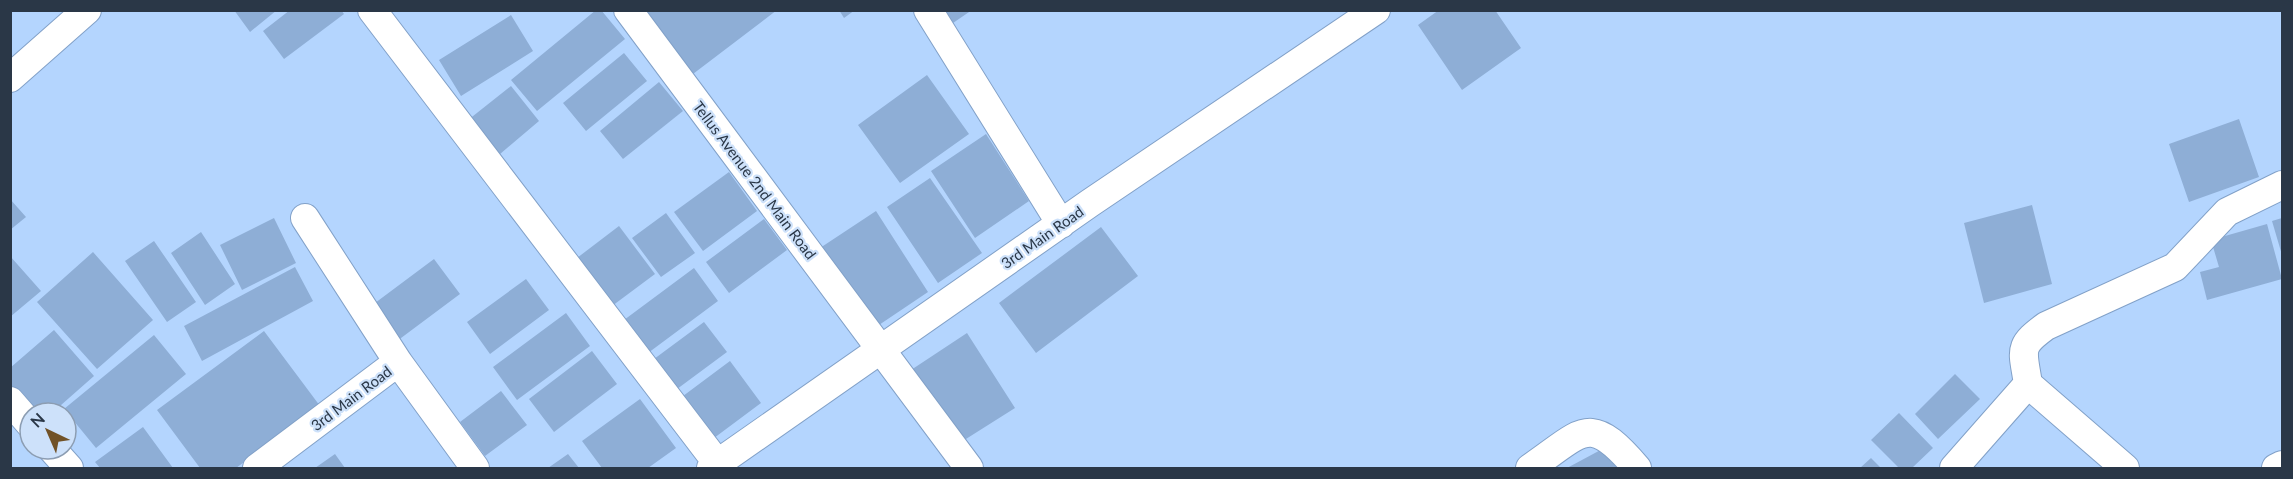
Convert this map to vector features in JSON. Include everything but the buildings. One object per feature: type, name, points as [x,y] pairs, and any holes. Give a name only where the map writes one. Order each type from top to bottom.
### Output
[{"type":"street","points":[[10,78],[87,10]]},
{"type":"street","points":[[372,10],[717,467]]},
{"type":"street","name":"Tellus Avenue 2nd Main Road","points":[[628,10],[969,468]]},
{"type":"street","points":[[928,10],[1061,224]]},
{"type":"street","name":"3rd Main Road","points":[[717,467],[1061,224],[1341,20],[1376,10]]},
{"type":"street","points":[[2125,468],[2028,384],[2023,351],[2027,340],[2046,326],[2175,267],[2227,212],[2283,185]]},
{"type":"street","points":[[305,218],[398,362]]},
{"type":"street","name":"3rd Main Road","points":[[257,468],[398,362],[475,468]]},
{"type":"street","points":[[1954,468],[2028,384]]},
{"type":"street","points":[[1530,468],[1578,435],[1595,431],[1609,438],[1637,468]]},
{"type":"street","points":[[2276,468],[2283,465]]}]
